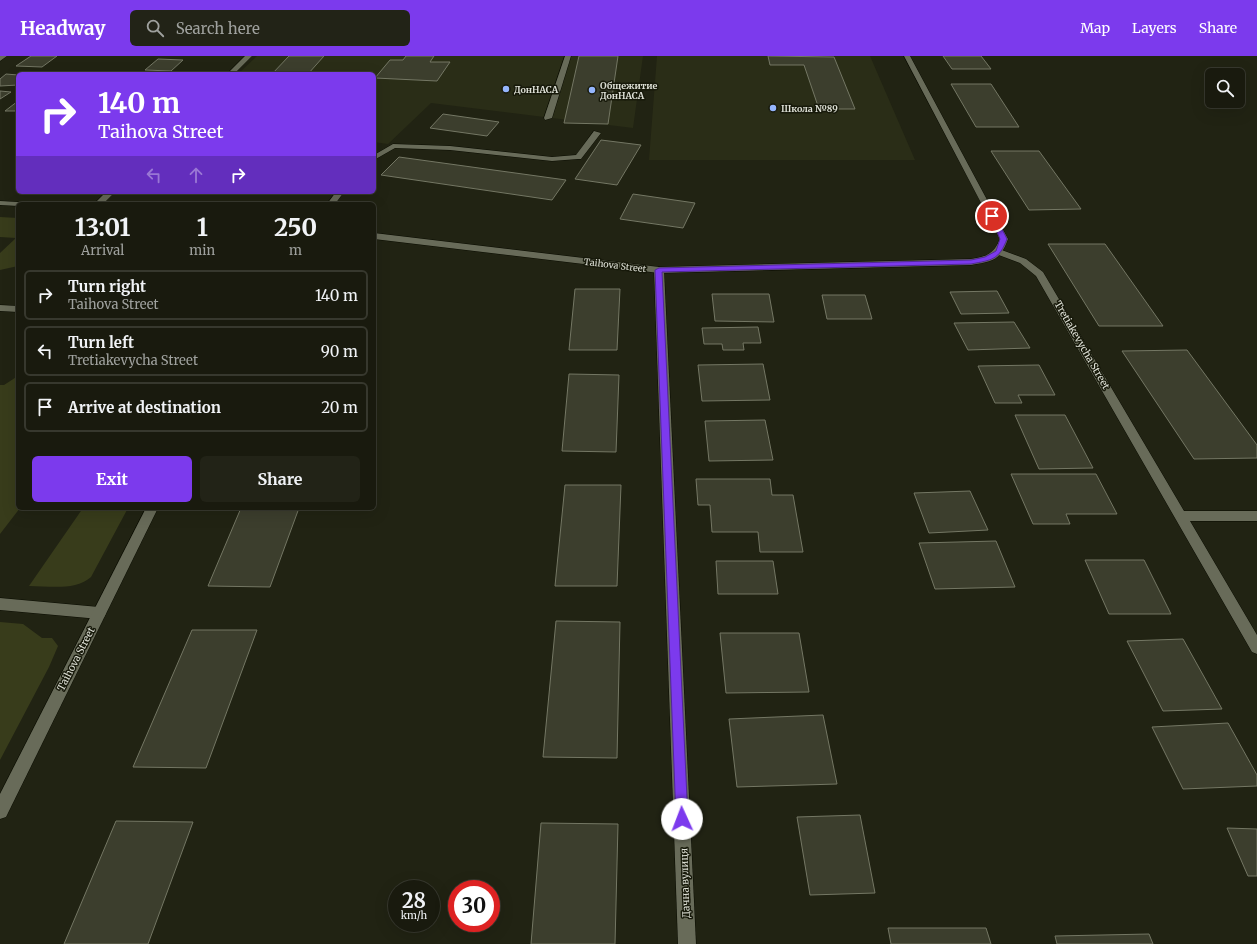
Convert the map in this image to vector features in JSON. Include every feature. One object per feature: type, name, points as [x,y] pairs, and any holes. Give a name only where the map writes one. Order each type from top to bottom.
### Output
[{"type":"street","points":[[0,59],[4,56]]},
{"type":"street","points":[[232,72],[249,56]]},
{"type":"street","points":[[548,118],[568,56]]},
{"type":"street","points":[[906,56],[1000,230],[1004,239],[999,252]]},
{"type":"street","points":[[376,157],[394,146],[450,148],[552,160],[578,157],[597,132]]},
{"type":"street","points":[[100,202],[109,194]]},
{"type":"street","points":[[0,203],[16,204]]},
{"type":"street","name":"Taihova Street","points":[[376,236],[659,270],[971,262],[987,259],[999,252]]},
{"type":"street","name":"Tretiakevycha Street","points":[[999,252],[1023,261],[1040,274],[1182,516],[1257,648]]},
{"type":"street","name":"Дачна вулиця","points":[[659,270],[687,944]]},
{"type":"street","points":[[0,308],[16,309]]},
{"type":"street","name":"Taihova Street","points":[[0,811],[151,510]]},
{"type":"street","points":[[1182,516],[1257,516]]},
{"type":"street","points":[[0,604],[99,614]]},
{"type":"shaded area","name":"ДонНАСА","points":[[257,56],[643,56],[633,128],[431,103],[388,144],[376,142],[376,72],[240,72]]},
{"type":"shaded area","name":"Школа №89","points":[[657,56],[870,56],[915,160],[649,160]]},
{"type":"shaded area","points":[[0,217],[16,218],[16,238],[0,237]]},
{"type":"shaded area","points":[[16,238],[16,266],[0,270],[0,253]]},
{"type":"shaded area","points":[[16,377],[16,510],[18,510],[0,534],[0,385],[4,385]]},
{"type":"shaded area","points":[[82,510],[127,510],[91,577],[78,584],[70,586],[29,586]]},
{"type":"shaded area","points":[[0,622],[23,624],[42,638],[52,638],[58,646],[49,667],[0,760]]},
{"type":"building","points":[[31,56],[57,56],[42,67],[16,66]]},
{"type":"building","points":[[289,56],[324,56],[310,72],[274,72]]},
{"type":"building","points":[[406,56],[434,56],[430,62],[450,62],[437,81],[376,78],[390,60],[403,60]]},
{"type":"building","name":"Общежитие ДонНАСА","points":[[579,56],[618,56],[608,124],[564,123]]},
{"type":"building","points":[[768,56],[834,57],[855,109],[819,109],[804,65],[770,65]]},
{"type":"building","points":[[943,56],[981,56],[991,69],[952,69]]},
{"type":"building","points":[[158,59],[183,60],[171,71],[145,70]]},
{"type":"building","points":[[6,74],[16,75],[16,85],[0,86],[0,79]]},
{"type":"building","points":[[951,84],[991,84],[1019,127],[976,127]]},
{"type":"building","points":[[0,91],[11,92],[0,99]]},
{"type":"building","points":[[16,103],[16,111],[5,111]]},
{"type":"building","points":[[443,114],[499,122],[487,136],[430,128]]},
{"type":"building","points":[[601,140],[641,145],[617,185],[575,179]]},
{"type":"building","points":[[991,151],[1039,151],[1081,209],[1029,210]]},
{"type":"building","points":[[399,157],[566,180],[552,200],[381,175]]},
{"type":"building","points":[[633,194],[695,203],[683,228],[620,219]]},
{"type":"building","points":[[1048,244],[1105,244],[1163,326],[1099,326]]},
{"type":"building","points":[[575,289],[620,289],[617,350],[569,350]]},
{"type":"building","points":[[997,291],[1009,313],[961,314],[950,292]]},
{"type":"building","points":[[712,294],[769,294],[774,322],[715,321]]},
{"type":"building","points":[[822,295],[865,295],[872,319],[827,319]]},
{"type":"building","points":[[1014,322],[1030,348],[968,350],[954,323]]},
{"type":"building","points":[[758,327],[761,343],[743,343],[744,350],[723,350],[722,344],[704,344],[702,328]]},
{"type":"building","points":[[1187,350],[1257,445],[1257,458],[1194,459],[1122,351]]},
{"type":"building","points":[[763,364],[770,400],[702,401],[698,365]]},
{"type":"building","points":[[1039,365],[1055,395],[1018,395],[1022,403],[995,403],[978,366]]},
{"type":"building","points":[[569,374],[619,375],[616,452],[562,451]]},
{"type":"building","points":[[1015,415],[1065,415],[1093,468],[1039,469]]},
{"type":"building","points":[[765,420],[773,460],[709,461],[705,421]]},
{"type":"building","points":[[1011,474],[1096,474],[1117,514],[1066,514],[1070,524],[1033,524]]},
{"type":"building","points":[[696,479],[770,479],[772,495],[793,495],[803,552],[760,552],[758,532],[712,532],[710,505],[698,505]]},
{"type":"building","points":[[565,485],[621,485],[617,586],[555,586]]},
{"type":"building","points":[[970,491],[988,530],[929,533],[914,493]]},
{"type":"building","points":[[240,510],[298,510],[270,587],[208,586]]},
{"type":"building","points":[[996,541],[1015,587],[935,589],[919,543]]},
{"type":"building","points":[[1085,560],[1144,560],[1171,614],[1109,614]]},
{"type":"building","points":[[716,561],[773,561],[778,594],[718,594]]},
{"type":"building","points":[[556,621],[620,622],[617,758],[543,757]]},
{"type":"building","points":[[192,630],[257,630],[206,768],[133,767]]},
{"type":"building","points":[[720,633],[799,633],[809,692],[726,693]]},
{"type":"building","points":[[1183,639],[1222,709],[1163,711],[1127,641]]},
{"type":"building","points":[[823,715],[837,784],[737,787],[729,719]]},
{"type":"building","points":[[1228,723],[1257,775],[1257,786],[1183,789],[1152,727]]},
{"type":"building","points":[[860,815],[875,893],[810,895],[797,817]]},
{"type":"building","points":[[116,821],[193,822],[148,944],[64,944]]},
{"type":"building","points":[[541,823],[618,824],[615,944],[531,944]]},
{"type":"building","points":[[1227,828],[1257,829],[1257,876],[1248,876]]},
{"type":"building","points":[[888,928],[986,928],[991,944],[891,944]]},
{"type":"building","points":[[1149,934],[1153,944],[1057,944],[1055,936]]},
{"type":"place","name":"ДонНАСА","points":[[506,89]]},
{"type":"place","name":"Общежитие ДонНАСА","points":[[592,90]]},
{"type":"place","name":"Школа №89","points":[[773,108]]},
{"type":"route","points":[[682,819],[659,270],[971,262],[987,259],[999,252],[1004,239],[992,216]]}]
